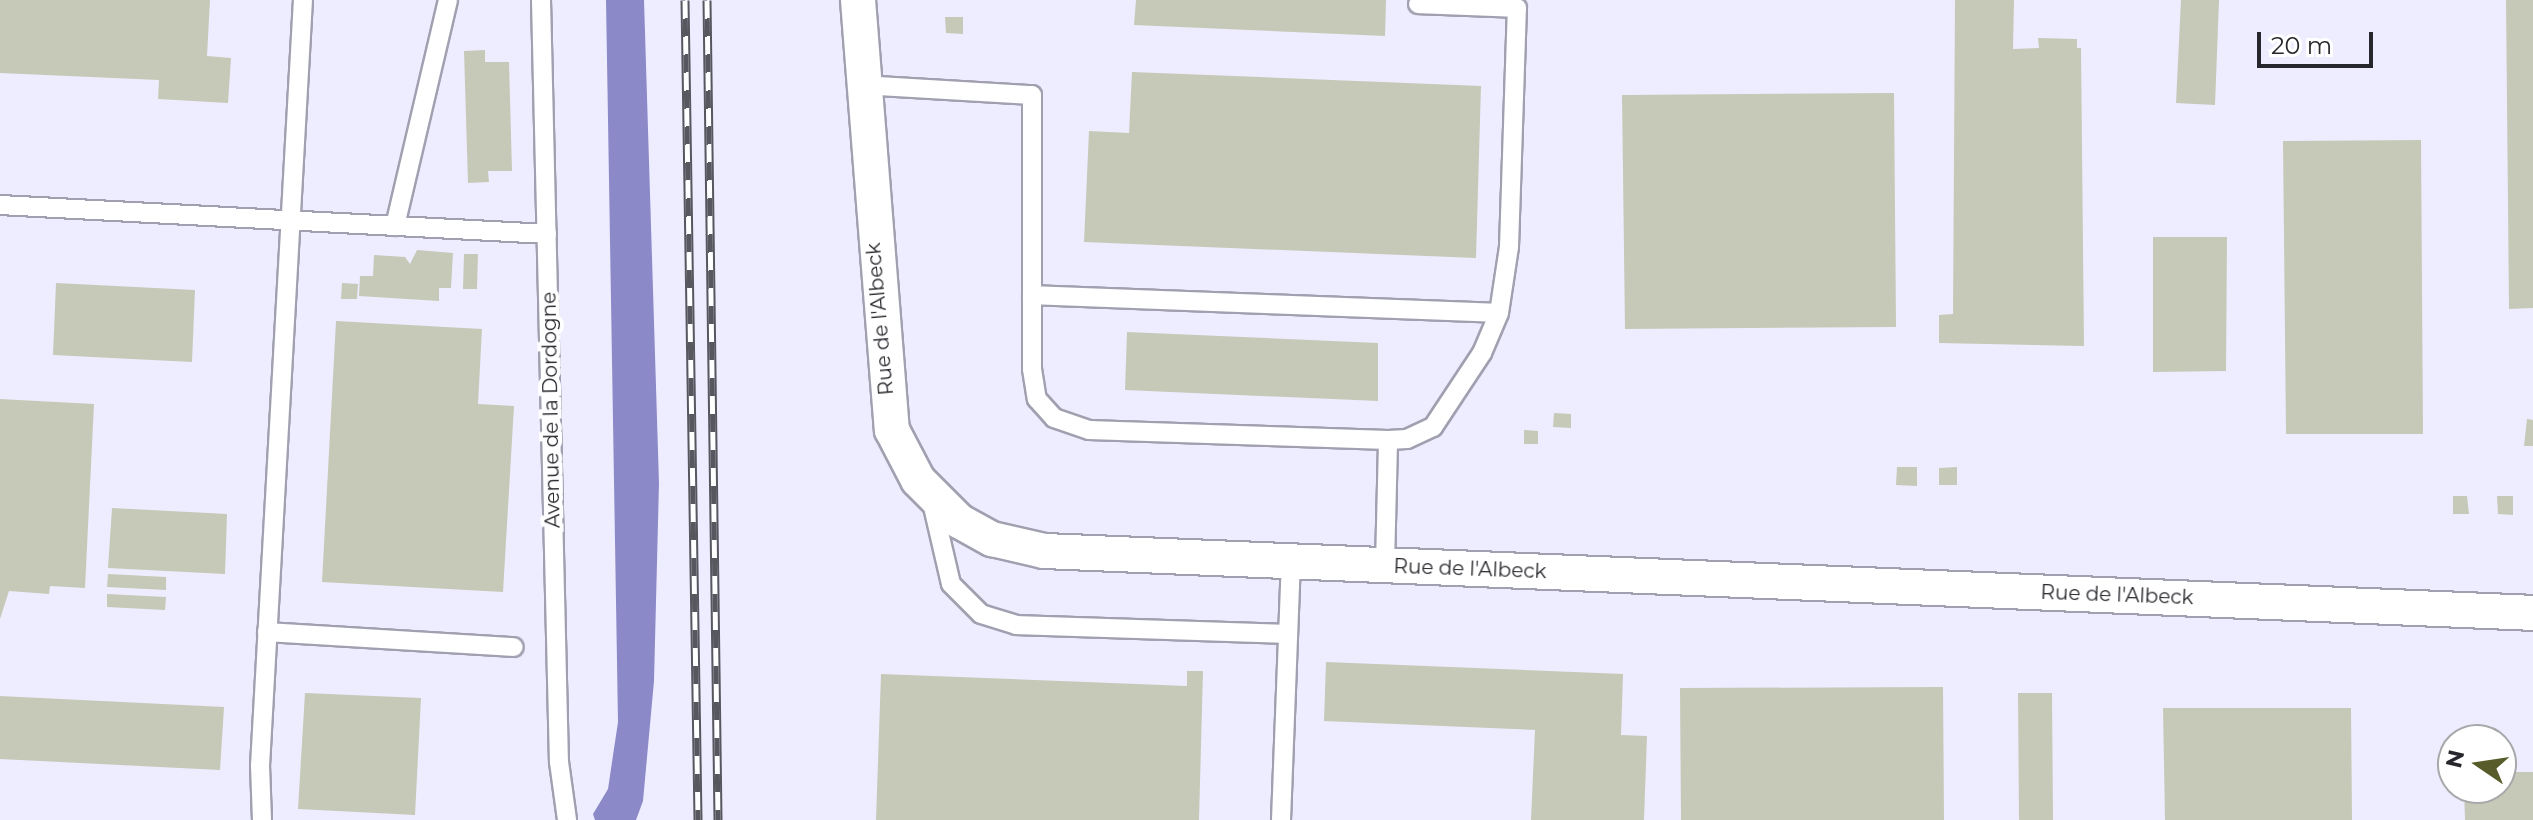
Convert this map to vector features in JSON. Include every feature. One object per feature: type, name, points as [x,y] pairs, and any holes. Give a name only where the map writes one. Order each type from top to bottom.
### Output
[{"type":"street","name":"Rue de l'Albeck","points":[[858,0],[888,411],[904,458],[930,494],[974,531],[1027,550],[2533,613]]},
{"type":"lane","points":[[262,820],[267,632],[303,0]]},
{"type":"lane","points":[[395,226],[448,0]]},
{"type":"lane","name":"Avenue de la Dordogne","points":[[541,0],[559,762],[567,820]]},
{"type":"lane","points":[[862,85],[1032,95],[1033,386],[1045,410],[1064,424],[1089,430],[1407,439],[1433,427],[1482,353],[1499,313],[1509,247],[1517,8],[1418,4]]},
{"type":"lane","points":[[0,205],[547,234]]},
{"type":"lane","points":[[1032,295],[1499,313]]},
{"type":"lane","points":[[1385,565],[1388,440]]},
{"type":"lane","points":[[930,494],[951,584],[981,614],[1016,625],[1288,634]]},
{"type":"lane","points":[[1281,820],[1291,561]]},
{"type":"lane","points":[[267,632],[514,647]]},
{"type":"shaded area","points":[[606,0],[644,0],[659,483],[654,681],[643,801],[636,820],[595,820],[593,814],[608,789],[618,722]]},
{"type":"building","points":[[0,0],[210,0],[207,56],[231,58],[228,103],[158,99],[159,80],[0,73]]},
{"type":"building","points":[[1136,0],[1386,0],[1385,36],[1134,25]]},
{"type":"building","points":[[1955,0],[2014,0],[2013,49],[2039,48],[2038,38],[2077,39],[2077,48],[2081,48],[2084,346],[1939,343],[1939,315],[1953,314]]},
{"type":"building","points":[[2181,0],[2219,0],[2215,105],[2176,103]]},
{"type":"building","points":[[2506,0],[2533,0],[2533,308],[2509,309]]},
{"type":"building","points":[[945,17],[963,17],[963,34],[946,33]]},
{"type":"building","points":[[485,50],[485,62],[509,62],[512,171],[488,171],[489,182],[468,183],[464,51]]},
{"type":"building","points":[[1132,72],[1481,86],[1476,258],[1084,242],[1089,131],[1129,133]]},
{"type":"building","points":[[1894,93],[1896,327],[1625,329],[1622,95]]},
{"type":"building","points":[[2421,140],[2423,434],[2286,434],[2283,141]]},
{"type":"building","points":[[2153,237],[2227,237],[2226,371],[2153,372]]},
{"type":"building","points":[[417,250],[453,253],[451,288],[439,288],[439,301],[359,296],[360,276],[373,276],[374,255],[405,257],[410,264]]},
{"type":"building","points":[[464,254],[478,254],[477,289],[463,289]]},
{"type":"building","points":[[56,283],[195,290],[192,362],[53,355]]},
{"type":"building","points":[[342,283],[358,284],[357,299],[341,299]]},
{"type":"building","points":[[336,321],[482,329],[478,404],[514,406],[503,592],[322,582]]},
{"type":"building","points":[[1127,332],[1378,343],[1378,401],[1125,390]]},
{"type":"building","points":[[0,399],[94,404],[85,588],[50,586],[49,594],[9,591],[0,619]]},
{"type":"building","points":[[1554,413],[1571,414],[1571,428],[1553,427]]},
{"type":"building","points":[[2527,419],[2533,420],[2533,446],[2524,446]]},
{"type":"building","points":[[1524,430],[1538,431],[1538,444],[1524,444]]},
{"type":"building","points":[[1897,467],[1917,467],[1917,486],[1896,485]]},
{"type":"building","points":[[1957,467],[1957,485],[1939,485],[1939,468]]},
{"type":"building","points":[[2453,496],[2467,496],[2469,514],[2453,514]]},
{"type":"building","points":[[2497,496],[2513,496],[2513,515],[2498,514]]},
{"type":"building","points":[[112,508],[227,514],[225,574],[108,568]]},
{"type":"building","points":[[108,574],[166,577],[166,590],[107,587]]},
{"type":"building","points":[[107,594],[166,597],[165,610],[107,607]]},
{"type":"building","points":[[1326,662],[1623,674],[1621,735],[1647,736],[1644,820],[1531,820],[1535,730],[1324,721]]},
{"type":"building","points":[[1187,671],[1203,671],[1199,820],[876,820],[881,674],[1187,686]]},
{"type":"building","points":[[1943,687],[1944,820],[1681,820],[1680,688]]},
{"type":"building","points":[[305,693],[421,698],[415,815],[298,809]]},
{"type":"building","points":[[2018,693],[2052,693],[2053,820],[2019,820]]},
{"type":"building","points":[[0,696],[224,707],[220,770],[0,759]]},
{"type":"building","points":[[2163,708],[2351,708],[2352,820],[2165,820]]},
{"type":"building","points":[[2517,772],[2533,772],[2533,820],[2465,820],[2464,804],[2517,804]]},
{"type":"railway","points":[[685,0],[698,820]]},
{"type":"railway","points":[[707,0],[718,820]]}]
